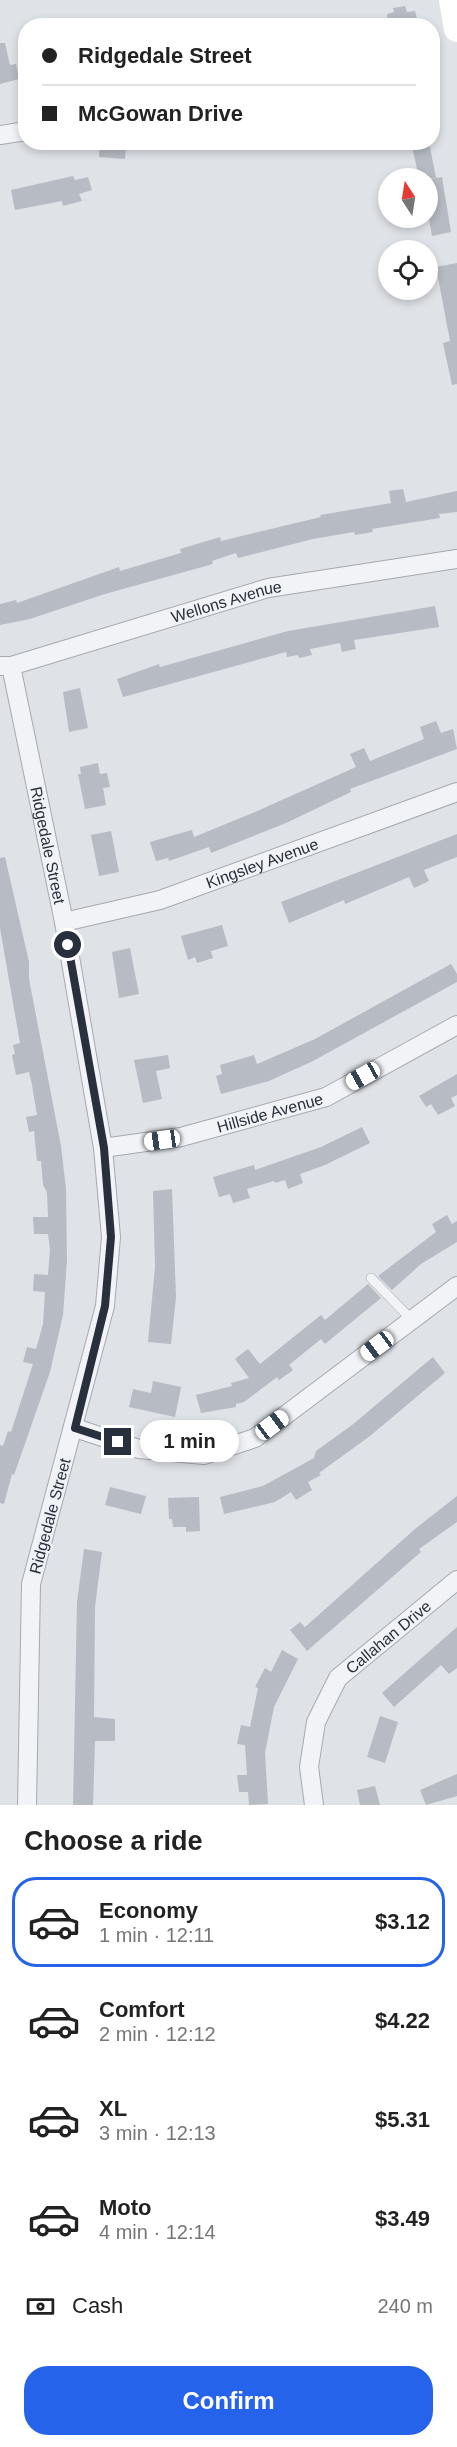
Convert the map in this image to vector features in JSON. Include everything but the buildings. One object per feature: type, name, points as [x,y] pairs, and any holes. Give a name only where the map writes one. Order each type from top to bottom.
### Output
[{"type":"street","points":[[452,0],[457,29]]},
{"type":"street","points":[[0,135],[18,132]]},
{"type":"street","name":"Wellons Avenue","points":[[6,666],[268,588],[457,559]]},
{"type":"street","name":"Ridgedale Street","points":[[6,666],[64,922],[104,1148],[111,1237],[105,1306],[75,1428],[32,1584],[27,1805]]},
{"type":"street","name":"Kingsley Avenue","points":[[64,922],[160,900],[457,792]]},
{"type":"street","name":"Hillside Avenue","points":[[104,1148],[181,1137],[326,1097],[457,1025]]},
{"type":"street","points":[[75,1428],[139,1449],[204,1455],[255,1438],[457,1286]]},
{"type":"street","name":"Callahan Drive","points":[[314,1805],[309,1767],[316,1722],[338,1678],[457,1580]]},
{"type":"lane","points":[[371,1278],[412,1320]]},
{"type":"route","points":[[68,945],[104,1148],[111,1237],[105,1306],[75,1428],[118,1442]]}]
